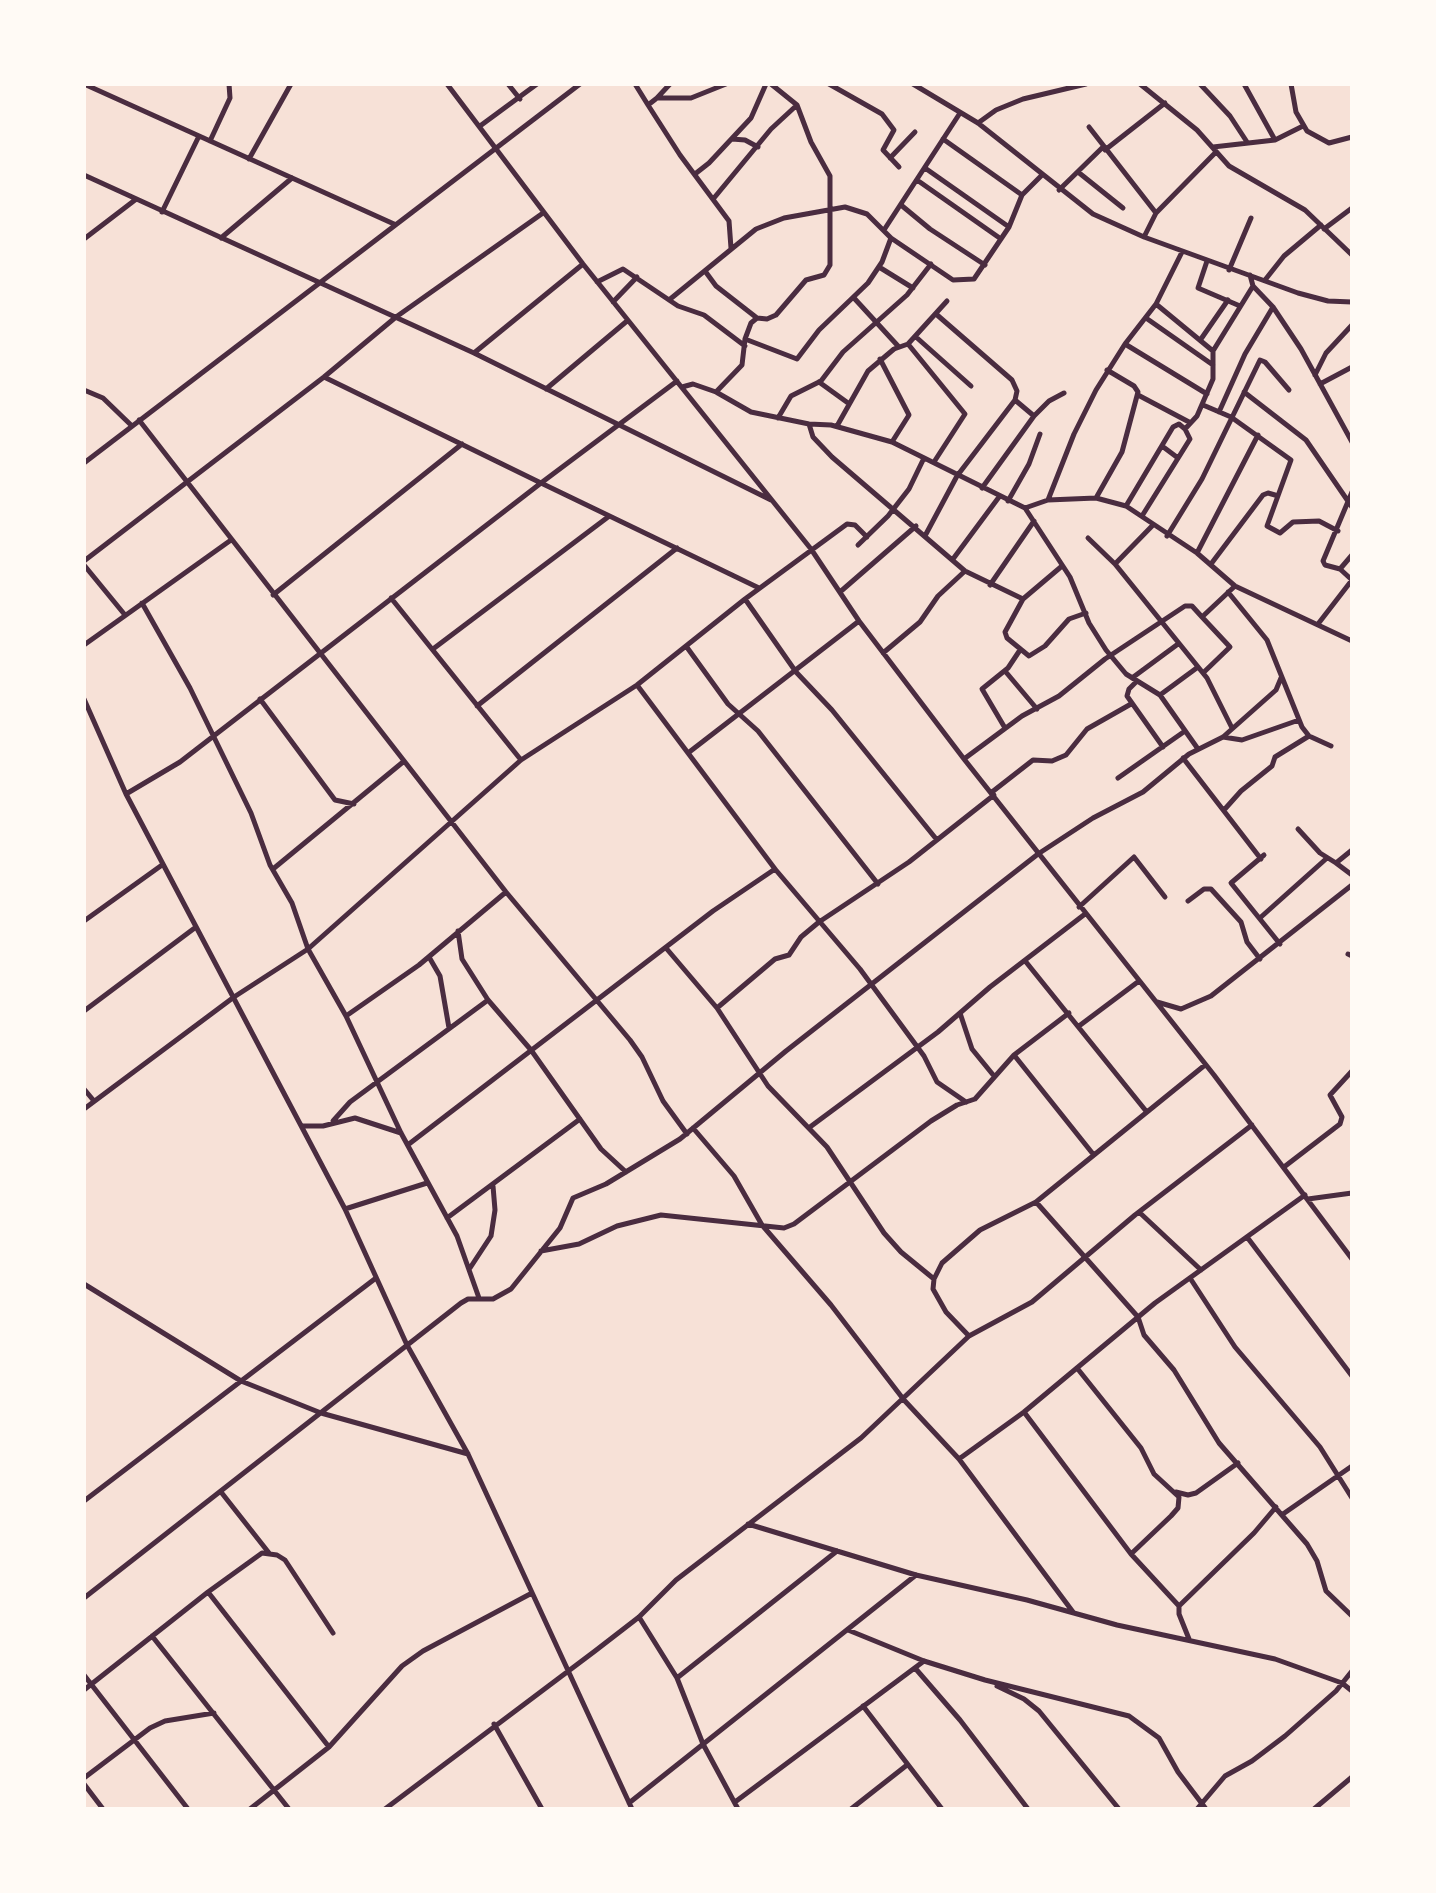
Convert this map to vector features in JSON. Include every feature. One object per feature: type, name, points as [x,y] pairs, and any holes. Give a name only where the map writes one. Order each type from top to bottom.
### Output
[{"type":"street","points":[[84,84],[394,224]]},
{"type":"street","points":[[210,141],[230,98],[229,84]]},
{"type":"street","points":[[249,159],[290,84]]},
{"type":"street","points":[[447,84],[627,321],[811,549],[883,653],[1252,1125],[1352,1259]]},
{"type":"street","points":[[508,84],[520,99]]},
{"type":"street","points":[[480,126],[537,84]]},
{"type":"street","points":[[84,463],[494,147],[580,84]]},
{"type":"street","points":[[635,84],[653,117],[729,221],[731,248]]},
{"type":"street","points":[[648,105],[670,84]]},
{"type":"street","points":[[657,98],[691,99],[726,84]]},
{"type":"street","points":[[695,174],[709,163],[751,118],[769,84],[797,105],[811,142],[830,176],[831,257],[828,271],[806,280],[776,315],[767,319],[757,318],[716,286],[705,271]]},
{"type":"street","points":[[829,84],[882,114],[894,130],[883,150],[899,167]]},
{"type":"street","points":[[913,84],[927,87],[960,113],[978,123],[1041,176],[1093,214],[1229,270],[1314,298],[1352,302]]},
{"type":"street","points":[[1048,84],[1054,92]]},
{"type":"street","points":[[978,123],[1005,107],[1086,84]]},
{"type":"street","points":[[1140,84],[1165,103],[1239,173],[1305,210],[1352,255]]},
{"type":"street","points":[[1200,84],[1230,116],[1247,142]]},
{"type":"street","points":[[1244,84],[1275,141]]},
{"type":"street","points":[[1291,84],[1296,112],[1303,126],[1327,143],[1352,137]]},
{"type":"street","points":[[1059,190],[1104,148],[1165,103]]},
{"type":"street","points":[[714,198],[797,105]]},
{"type":"street","points":[[884,230],[960,113]]},
{"type":"street","points":[[1144,237],[1156,213],[1215,150],[1247,142],[1275,141],[1303,126]]},
{"type":"street","points":[[1089,127],[1156,213]]},
{"type":"street","points":[[890,158],[915,132]]},
{"type":"street","points":[[162,212],[199,136]]},
{"type":"street","points":[[731,139],[738,138],[758,147]]},
{"type":"street","points":[[943,139],[1022,195]]},
{"type":"street","points":[[925,168],[1009,227]]},
{"type":"street","points":[[1078,172],[1123,208]]},
{"type":"street","points":[[84,175],[474,353],[773,501]]},
{"type":"street","points":[[669,300],[731,248],[771,222],[845,207],[861,211],[891,237],[956,281],[974,279],[1009,227],[1022,195],[1041,176]]},
{"type":"street","points":[[220,238],[292,178]]},
{"type":"street","points":[[917,180],[1001,239]]},
{"type":"street","points":[[84,239],[135,200]]},
{"type":"street","points":[[901,205],[930,229],[985,265]]},
{"type":"street","points":[[1265,280],[1284,256],[1352,208]]},
{"type":"street","points":[[125,615],[84,563],[186,481],[324,377],[396,317],[543,213]]},
{"type":"street","points":[[1229,270],[1251,218]]},
{"type":"street","points":[[745,339],[797,359],[819,330],[854,298],[879,267],[891,237]]},
{"type":"street","points":[[1048,500],[1074,434],[1107,370],[1156,304],[1182,251]]},
{"type":"street","points":[[1207,261],[1198,288],[1240,306]]},
{"type":"street","points":[[474,353],[583,264]]},
{"type":"street","points":[[778,418],[794,394],[819,382],[842,352],[913,288],[931,264]]},
{"type":"street","points":[[879,267],[913,288]]},
{"type":"street","points":[[597,282],[623,269],[669,300],[704,314],[745,346]]},
{"type":"street","points":[[1250,275],[1253,286],[1273,307],[1315,375],[1352,442]]},
{"type":"street","points":[[613,302],[637,277]]},
{"type":"street","points":[[1185,429],[1189,422],[1194,421],[1203,405],[1213,379],[1213,351],[1253,286]]},
{"type":"street","points":[[854,298],[898,346]]},
{"type":"street","points":[[1201,339],[1228,300]]},
{"type":"street","points":[[837,426],[862,379],[880,359],[916,337],[947,301]]},
{"type":"street","points":[[1156,304],[1213,351]]},
{"type":"street","points":[[1219,411],[1245,354],[1273,307]]},
{"type":"street","points":[[926,534],[957,476],[1015,400],[1017,391],[1014,382],[936,314]]},
{"type":"street","points":[[1146,317],[1213,365]]},
{"type":"street","points":[[716,392],[742,365],[749,326],[757,318]]},
{"type":"street","points":[[546,389],[627,321]]},
{"type":"street","points":[[1315,375],[1326,353],[1351,328]]},
{"type":"street","points":[[916,337],[971,386]]},
{"type":"street","points":[[908,344],[965,414],[934,462]]},
{"type":"street","points":[[1125,344],[1207,394]]},
{"type":"street","points":[[880,359],[909,415],[892,442]]},
{"type":"street","points":[[1167,536],[1194,495],[1262,359],[1289,390]]},
{"type":"street","points":[[1320,384],[1352,366]]},
{"type":"street","points":[[1107,370],[1134,386],[1138,395],[1189,422]]},
{"type":"street","points":[[324,377],[759,588]]},
{"type":"street","points":[[126,794],[180,762],[677,381]]},
{"type":"street","points":[[819,382],[848,403]]},
{"type":"street","points":[[682,387],[693,384],[716,392],[744,409],[809,424],[837,426],[892,442],[1025,508],[1078,590],[1086,613],[1110,655],[1134,680],[1160,695],[1198,749]]},
{"type":"street","points":[[84,390],[103,398],[132,426]]},
{"type":"street","points":[[1244,392],[1306,440],[1350,505]]},
{"type":"street","points":[[982,488],[1034,416],[1049,401],[1064,394]]},
{"type":"street","points":[[1096,498],[1122,452],[1138,395]]},
{"type":"street","points":[[1015,400],[1034,416]]},
{"type":"street","points":[[1203,405],[1231,417],[1291,460],[1265,524],[1278,533],[1293,522],[1319,521],[1338,531]]},
{"type":"street","points":[[139,420],[403,762],[642,1058],[658,1093],[687,1134]]},
{"type":"street","points":[[809,424],[813,437],[832,457],[893,510],[926,534],[965,571],[990,585],[1023,598]]},
{"type":"street","points":[[1126,506],[1175,425],[1185,429],[1189,439],[1142,516]]},
{"type":"street","points":[[1008,501],[1029,464],[1040,434]]},
{"type":"street","points":[[1197,553],[1258,435]]},
{"type":"street","points":[[273,595],[462,444]]},
{"type":"street","points":[[1162,446],[1178,458]]},
{"type":"street","points":[[858,545],[893,510],[909,489],[924,458]]},
{"type":"street","points":[[1318,624],[1352,580],[1340,569],[1323,563],[1350,505],[1352,492]]},
{"type":"street","points":[[1211,564],[1263,495],[1275,495]]},
{"type":"street","points":[[953,559],[999,497]]},
{"type":"street","points":[[1025,508],[1048,500],[1096,498],[1126,506],[1167,536],[1197,553],[1235,586],[1352,641]]},
{"type":"street","points":[[433,649],[608,517]]},
{"type":"street","points":[[990,585],[1034,521]]},
{"type":"street","points":[[84,1109],[234,997],[308,949],[521,760],[637,685],[759,588],[847,524],[855,525],[867,537]]},
{"type":"street","points":[[1115,564],[1153,525]]},
{"type":"street","points":[[840,592],[915,526]]},
{"type":"street","points":[[1088,538],[1115,564],[1203,673],[1232,728]]},
{"type":"street","points":[[84,645],[231,540]]},
{"type":"street","points":[[477,706],[677,548]]},
{"type":"street","points":[[1340,569],[1352,555]]},
{"type":"street","points":[[1062,566],[1023,598],[1005,632],[1007,638],[1020,650],[1034,655],[1069,620],[1086,613]]},
{"type":"street","points":[[883,653],[920,622],[938,596],[965,571]]},
{"type":"street","points":[[1202,617],[1235,586]]},
{"type":"street","points":[[1228,592],[1267,640],[1308,736],[1331,746]]},
{"type":"street","points":[[391,598],[521,760]]},
{"type":"street","points":[[745,599],[796,672],[832,710],[937,841]]},
{"type":"street","points":[[142,603],[190,688],[261,834],[273,869],[292,903],[308,949],[346,1016],[401,1133],[410,1144],[447,1218],[470,1268],[479,1298]]},
{"type":"street","points":[[964,759],[1005,728],[1059,696],[1110,655],[1187,605],[1230,647],[1203,673]]},
{"type":"street","points":[[688,753],[859,621]]},
{"type":"street","points":[[1163,747],[1130,704],[1128,691],[1134,680],[1178,644]]},
{"type":"street","points":[[686,646],[728,704],[758,731],[878,884]]},
{"type":"street","points":[[1005,728],[982,690],[1005,671],[1020,650]]},
{"type":"street","points":[[1160,695],[1198,667]]},
{"type":"street","points":[[1005,671],[1037,709]]},
{"type":"street","points":[[84,1598],[467,1299],[493,1299],[511,1289],[560,1228],[570,1200],[626,1172],[687,1134],[758,1074],[1038,854],[1093,818],[1143,792],[1182,758],[1223,737],[1276,690],[1281,678]]},
{"type":"street","points":[[637,685],[775,869],[871,984],[918,1047],[942,1088],[968,1102]]},
{"type":"street","points":[[84,699],[126,794],[162,865],[303,1126],[345,1209],[407,1345],[468,1454],[567,1673],[631,1806],[703,1744],[916,1575]]},
{"type":"street","points":[[260,699],[335,800],[354,804]]},
{"type":"street","points":[[718,1008],[775,959],[789,955],[799,939],[819,922],[937,841],[1033,760],[1052,761],[1066,755],[1087,729],[1130,704]]},
{"type":"street","points":[[1223,737],[1242,740],[1299,720]]},
{"type":"street","points":[[1118,778],[1185,731]]},
{"type":"street","points":[[1224,810],[1241,791],[1272,766],[1275,758],[1308,736]]},
{"type":"street","points":[[1182,758],[1262,857],[1231,883],[1280,944]]},
{"type":"street","points":[[273,869],[403,762]]},
{"type":"street","points":[[1298,829],[1327,858],[1352,875]]},
{"type":"street","points":[[1336,863],[1352,850]]},
{"type":"street","points":[[1079,906],[1134,857],[1165,897]]},
{"type":"street","points":[[1261,917],[1327,858]]},
{"type":"street","points":[[84,921],[162,865]]},
{"type":"street","points":[[410,1144],[666,947],[775,869]]},
{"type":"street","points":[[1153,1000],[1181,1009],[1211,996],[1352,885]]},
{"type":"street","points":[[1188,901],[1204,889],[1211,889],[1241,922],[1247,942],[1260,959]]},
{"type":"street","points":[[346,1016],[429,957],[506,892]]},
{"type":"street","points":[[810,1127],[918,1047],[1085,914]]},
{"type":"street","points":[[84,1011],[196,927]]},
{"type":"street","points":[[458,931],[462,959],[488,1000],[531,1050],[601,1149],[626,1172]]},
{"type":"street","points":[[666,947],[718,1008],[758,1074],[810,1127],[895,1246],[934,1279],[937,1298],[969,1336]]},
{"type":"street","points":[[429,957],[440,976],[449,1028]]},
{"type":"street","points":[[1026,962],[1146,1111]]},
{"type":"street","points":[[1079,1026],[1139,981]]},
{"type":"street","points":[[333,1122],[341,1110],[488,1000]]},
{"type":"street","points":[[960,1013],[972,1049],[994,1076]]},
{"type":"street","points":[[541,1251],[579,1244],[617,1226],[661,1215],[783,1228],[794,1224],[931,1121],[957,1105],[981,1095],[1014,1055],[1069,1013]]},
{"type":"street","points":[[1014,1055],[1093,1153]]},
{"type":"street","points":[[934,1279],[949,1255],[980,1230],[1036,1202],[1093,1153],[1205,1065]]},
{"type":"street","points":[[1284,1167],[1340,1124],[1342,1116],[1330,1095],[1352,1071]]},
{"type":"street","points":[[84,1089],[94,1101]]},
{"type":"street","points":[[303,1126],[323,1126],[355,1118],[401,1133]]},
{"type":"street","points":[[447,1218],[494,1186],[580,1119]]},
{"type":"street","points":[[385,1809],[639,1617],[676,1580],[861,1438],[969,1336],[1032,1303],[1139,1212],[1252,1125]]},
{"type":"street","points":[[694,1128],[734,1176],[762,1225],[831,1305],[904,1400],[959,1459],[1075,1615]]},
{"type":"street","points":[[345,1209],[428,1183]]},
{"type":"street","points":[[470,1268],[491,1236],[495,1210],[494,1186]]},
{"type":"street","points":[[959,1459],[1024,1412],[1138,1317],[1306,1197],[1352,1193]]},
{"type":"street","points":[[1036,1202],[1138,1317],[1149,1342],[1174,1370],[1214,1436],[1312,1551],[1326,1591],[1352,1616]]},
{"type":"street","points":[[1139,1212],[1201,1270]]},
{"type":"street","points":[[1247,1237],[1352,1376]]},
{"type":"street","points":[[84,1501],[376,1278]]},
{"type":"street","points":[[1190,1278],[1235,1347],[1321,1447],[1352,1498]]},
{"type":"street","points":[[84,1284],[241,1381],[321,1413],[468,1454]]},
{"type":"street","points":[[1077,1368],[1141,1447],[1154,1474],[1180,1497],[1178,1508],[1131,1554]]},
{"type":"street","points":[[1024,1412],[1131,1554],[1180,1606]]},
{"type":"street","points":[[1176,1492],[1188,1495],[1196,1493],[1238,1463]]},
{"type":"street","points":[[1283,1514],[1352,1466]]},
{"type":"street","points":[[221,1492],[269,1553],[285,1560],[333,1633]]},
{"type":"street","points":[[1189,1639],[1179,1614],[1180,1606],[1254,1533],[1276,1507]]},
{"type":"street","points":[[748,1524],[916,1575],[1027,1600],[1075,1615],[1275,1659],[1342,1684],[1352,1691]]},
{"type":"street","points":[[677,1678],[837,1550]]},
{"type":"street","points":[[84,1690],[256,1555],[269,1553]]},
{"type":"street","points":[[208,1592],[329,1748]]},
{"type":"street","points":[[250,1809],[329,1748],[402,1667],[423,1651],[532,1593]]},
{"type":"street","points":[[639,1617],[677,1678],[703,1744],[736,1806],[924,1661]]},
{"type":"street","points":[[848,1630],[924,1661],[985,1680],[1075,1704],[1116,1710],[1143,1724],[1159,1738],[1202,1807],[1225,1776],[1252,1761],[1285,1736],[1342,1684],[1352,1671]]},
{"type":"street","points":[[152,1636],[289,1809]]},
{"type":"street","points":[[915,1668],[967,1729],[1028,1809]]},
{"type":"street","points":[[84,1675],[188,1809]]},
{"type":"street","points":[[985,1680],[1024,1699],[1040,1711],[1119,1809]]},
{"type":"street","points":[[863,1706],[942,1809]]},
{"type":"street","points":[[84,1778],[134,1739],[165,1721],[214,1713]]},
{"type":"street","points":[[494,1724],[541,1808],[531,1809]]},
{"type":"street","points":[[851,1809],[907,1765]]},
{"type":"street","points":[[1314,1809],[1352,1777]]},
{"type":"street","points":[[84,1784],[103,1809]]}]
